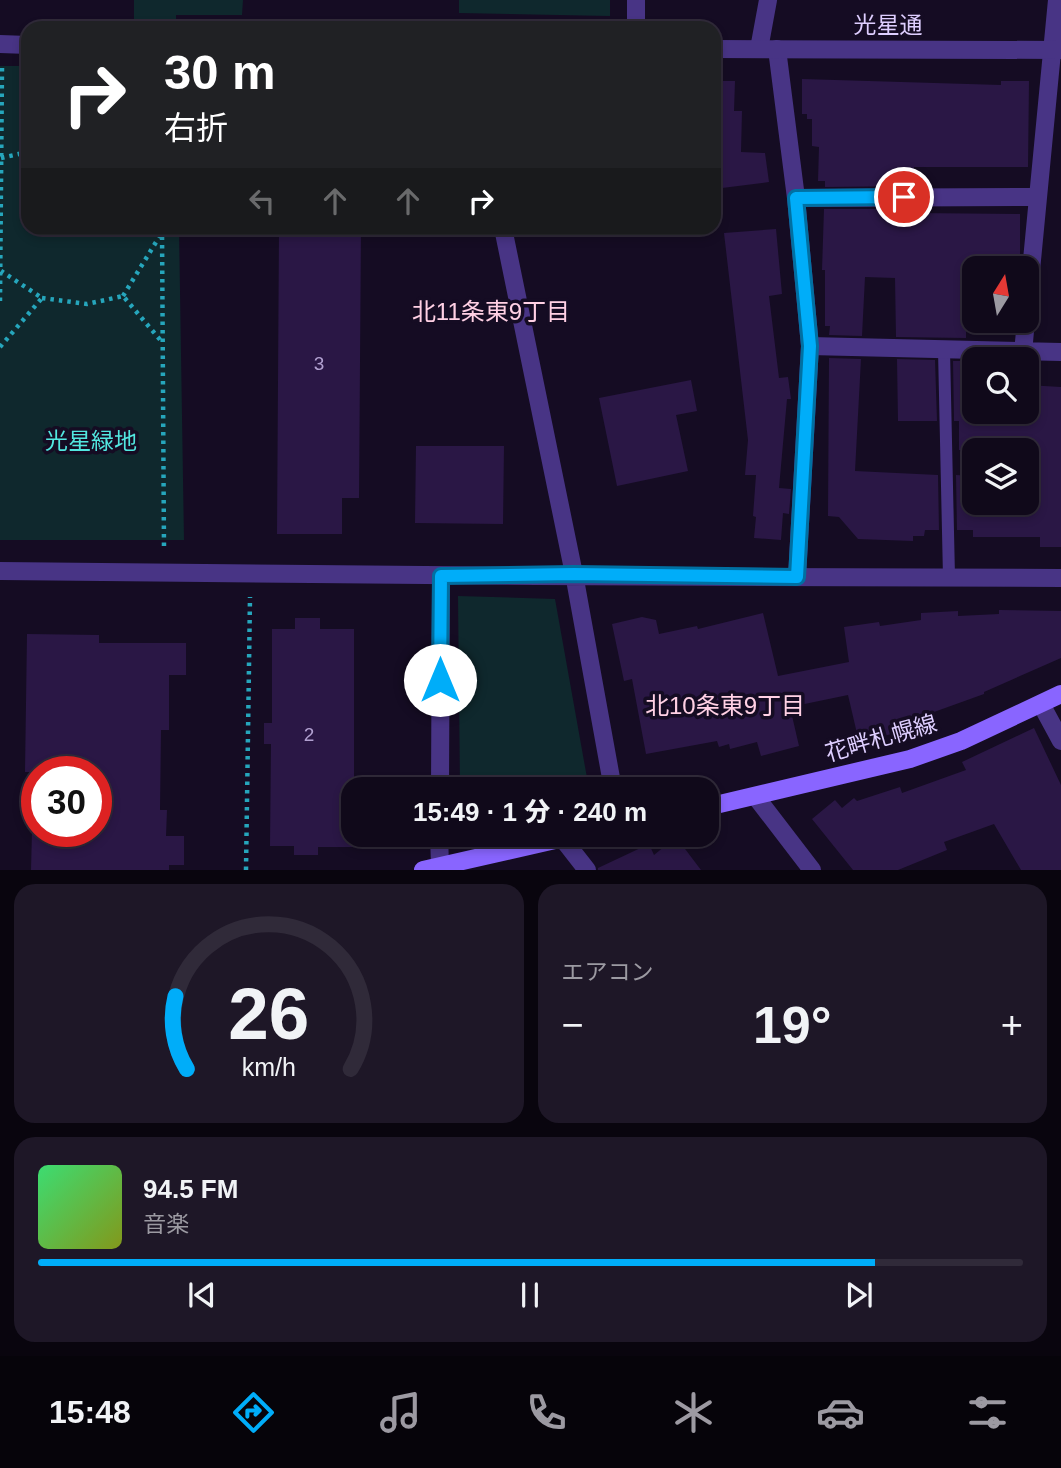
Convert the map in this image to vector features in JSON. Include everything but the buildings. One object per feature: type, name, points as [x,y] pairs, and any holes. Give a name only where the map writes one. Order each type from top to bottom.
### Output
[{"type":"main road","name":"花畔札幌線","points":[[719,805],[910,759],[961,741],[1061,694]]},
{"type":"main road","points":[[431,867],[521,847]]},
{"type":"street","points":[[636,0],[636,21]]},
{"type":"street","points":[[768,0],[768,49],[796,198],[810,346],[797,577]]},
{"type":"street","points":[[1032,256],[1057,50],[1057,0]]},
{"type":"street","points":[[0,44],[21,44]]},
{"type":"street","name":"光星通","points":[[721,49],[1057,50]]},
{"type":"street","points":[[796,198],[1038,197]]},
{"type":"street","points":[[504,235],[574,574],[611,777]]},
{"type":"street","points":[[810,346],[962,350]]},
{"type":"street","points":[[1039,352],[1061,352]]},
{"type":"street","points":[[0,571],[1061,578]]},
{"type":"street","points":[[440,777],[441,576]]},
{"type":"street","points":[[1041,704],[1061,741]]},
{"type":"street","points":[[756,797],[812,870]]},
{"type":"street","points":[[431,867],[436,847]]},
{"type":"street","points":[[576,847],[587,870]]},
{"type":"lane","points":[[944,350],[949,578]]},
{"type":"path","points":[[0,301],[2,68]]},
{"type":"path","points":[[1,158],[21,154]]},
{"type":"path","points":[[0,271],[42,298],[87,304],[123,296],[159,235]]},
{"type":"path","points":[[162,235],[164,550]]},
{"type":"path","points":[[123,296],[163,343]]},
{"type":"path","points":[[0,347],[42,298]]},
{"type":"path","points":[[246,870],[250,597]]},
{"type":"green space","points":[[134,0],[243,0],[242,15],[176,15],[176,21],[134,21]]},
{"type":"green space","points":[[459,0],[610,0],[610,16],[459,13]]},
{"type":"green space","name":"光星緑地","points":[[0,66],[21,66],[21,235],[179,235],[184,540],[0,540]]},
{"type":"green space","points":[[458,596],[555,599],[587,777],[460,777]]},
{"type":"district","name":"北11条東9丁目","points":[[491,311]]},
{"type":"district","name":"北10条東9丁目","points":[[725,705]]},
{"type":"route","points":[[440,680],[441,576],[574,574],[797,577],[810,346],[796,198],[904,197]]}]
